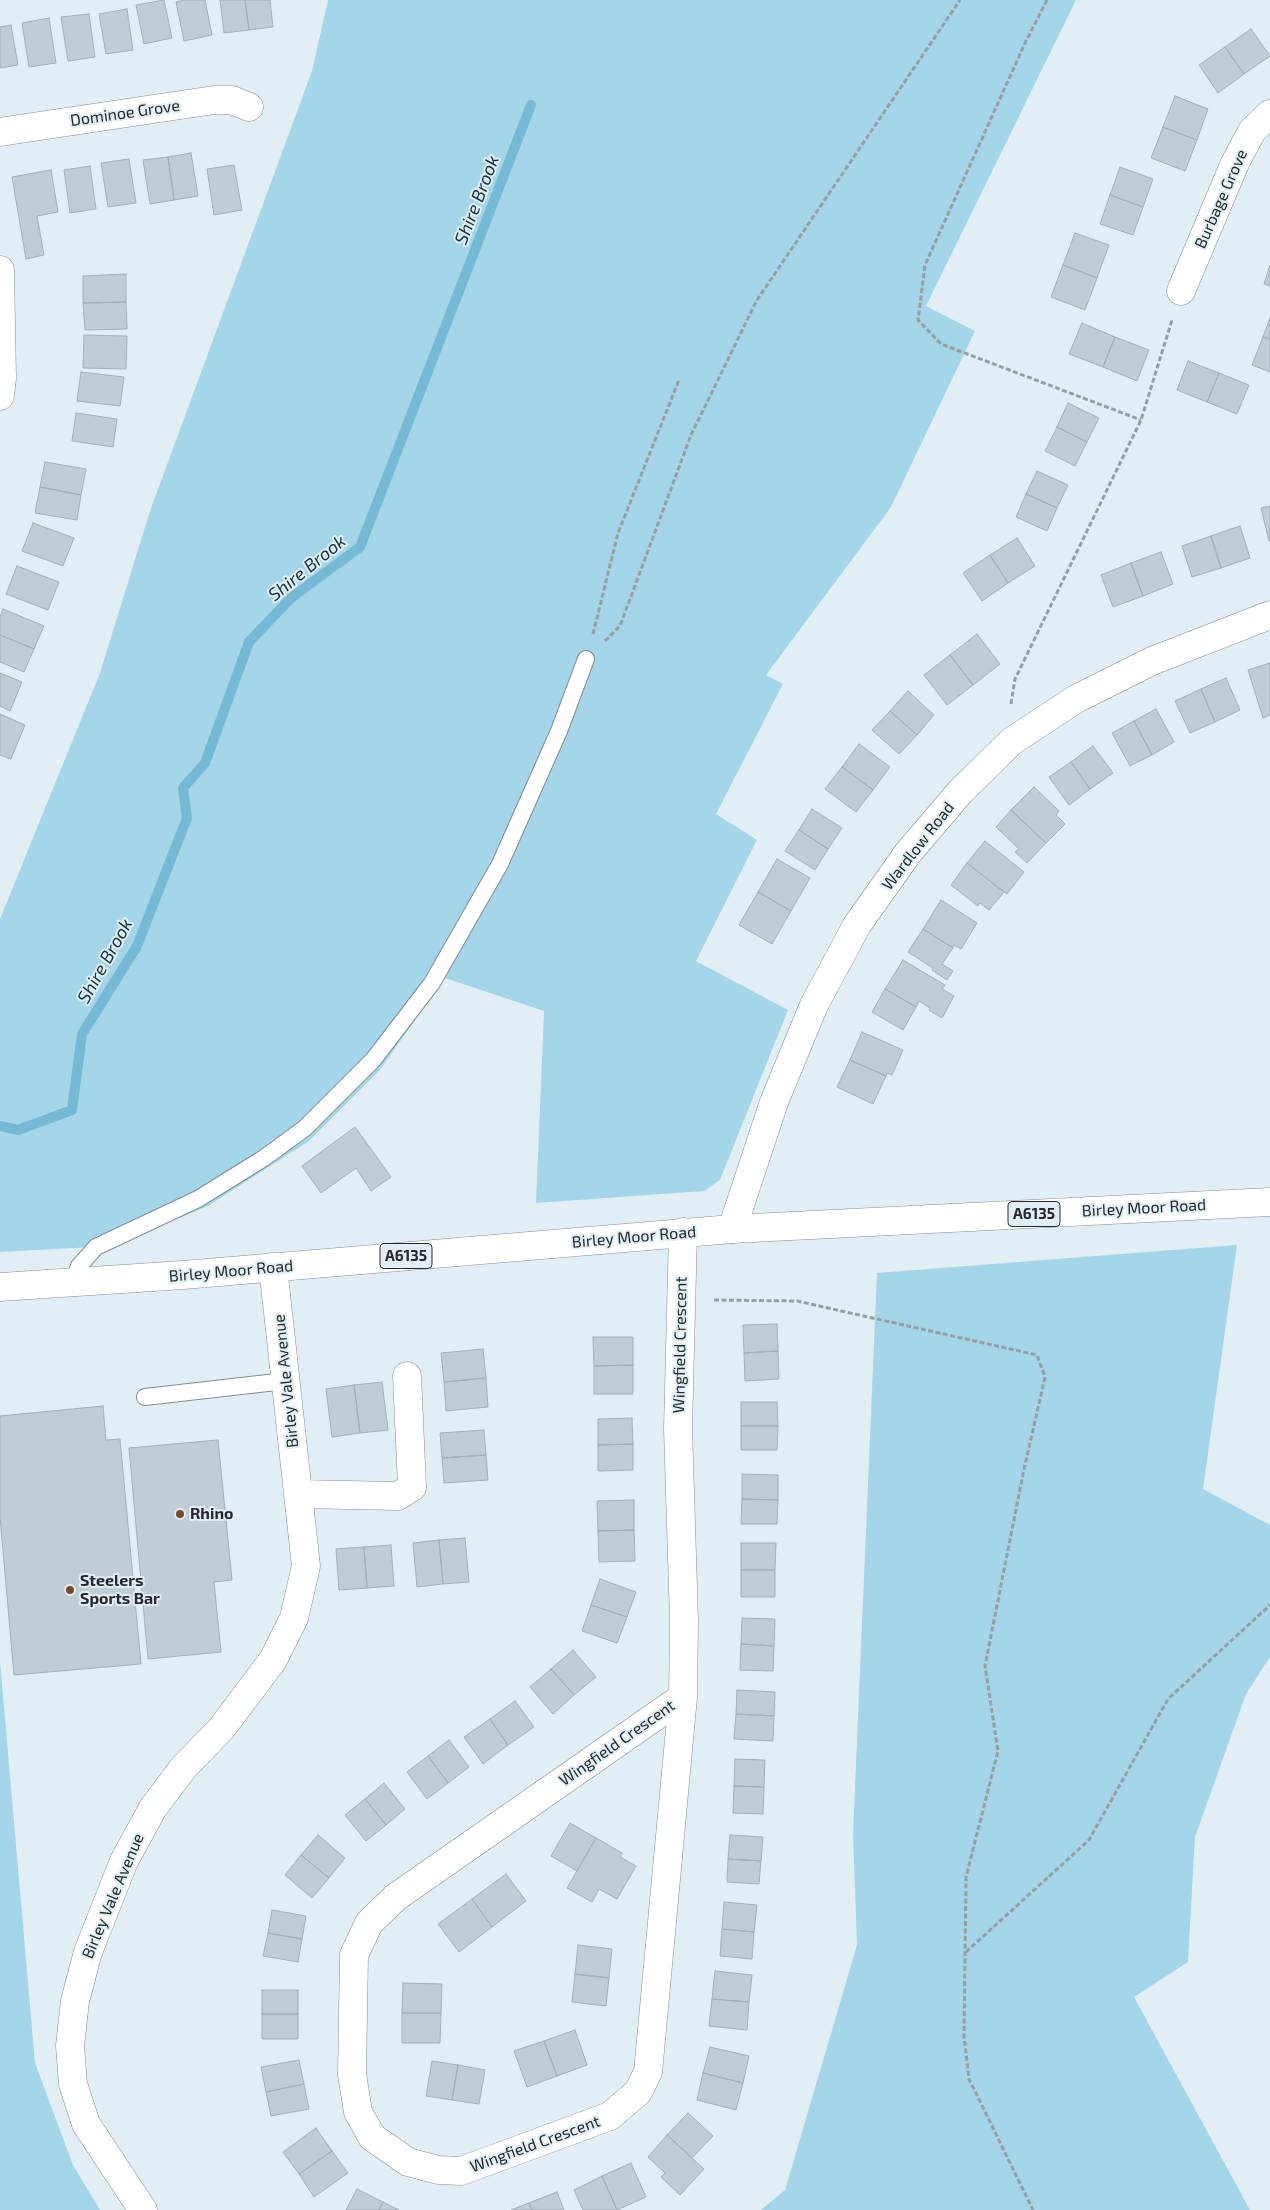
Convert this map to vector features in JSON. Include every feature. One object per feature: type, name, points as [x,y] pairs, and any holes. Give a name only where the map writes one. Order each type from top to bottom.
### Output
[{"type":"street","name":"Dominoe Grove","points":[[0,132],[214,100],[232,100],[249,107]]},
{"type":"street","name":"Burbage Grove","points":[[1181,290],[1235,163],[1252,131],[1270,114]]},
{"type":"street","points":[[0,270],[2,378],[0,396]]},
{"type":"street","name":"Wardlow Road","points":[[732,1229],[774,1102],[810,1014],[857,926],[908,853],[960,792],[1012,741],[1076,699],[1144,666],[1270,615]]},
{"type":"street","name":"Birley Moor Road","points":[[7,1287],[273,1267],[683,1232],[1270,1202]]},
{"type":"street","name":"Wingfield Crescent","points":[[683,1232],[678,1429],[684,1620],[683,1697],[648,2072],[638,2092],[610,2116],[461,2171],[438,2170],[408,2162],[372,2137],[358,2112],[352,2074],[354,1955],[369,1922],[396,1897],[683,1697]]},
{"type":"street","name":"Birley Vale Avenue","points":[[143,2210],[86,2124],[73,2084],[70,2046],[75,2001],[88,1952],[121,1870],[153,1808],[184,1767],[221,1729],[273,1660],[294,1618],[306,1566],[273,1267]]},
{"type":"street","points":[[298,1494],[398,1496],[412,1487],[407,1376]]},
{"type":"lane","points":[[74,1282],[79,1266],[96,1247],[198,1199],[264,1158],[305,1128],[373,1060],[432,983],[500,864],[559,732],[586,659]]},
{"type":"lane","points":[[145,1397],[285,1381]]},
{"type":"path","points":[[586,659],[620,626],[691,435],[757,300],[960,0]]},
{"type":"path","points":[[1047,0],[1026,41],[925,265],[918,320],[941,344],[1140,420]]},
{"type":"path","points":[[1012,741],[1009,712],[1015,679],[1140,420],[1181,290]]},
{"type":"path","points":[[586,659],[618,533],[679,380]]},
{"type":"path","points":[[712,1300],[797,1301],[1037,1355],[1045,1377],[1023,1474],[985,1666],[998,1751],[966,1877],[964,2036],[969,2079],[1033,2210]]},
{"type":"path","points":[[965,1953],[1089,1840],[1168,1699],[1270,1605]]},
{"type":"shaded area","points":[[328,0],[1076,0],[926,306],[975,331],[891,507],[766,675],[783,684],[716,814],[757,840],[696,961],[788,1010],[720,1180],[704,1191],[536,1203],[544,1011],[445,978],[379,1071],[309,1141],[208,1206],[112,1246],[0,1252],[0,919],[100,673],[150,511],[312,71]]},
{"type":"shaded area","points":[[1237,1245],[1203,1489],[1270,1525],[1270,1657],[1246,1694],[1195,1837],[1188,1962],[1134,1997],[1250,2210],[761,2210],[785,2190],[857,1945],[853,1834],[877,1273]]},
{"type":"shaded area","points":[[0,1661],[35,2063],[73,2165],[100,2210],[0,2210]]},
{"type":"building","points":[[164,0],[172,38],[144,44],[136,5]]},
{"type":"building","points":[[205,0],[212,35],[184,41],[176,2]]},
{"type":"building","points":[[220,0],[245,0],[249,30],[224,33]]},
{"type":"building","points":[[245,0],[270,0],[273,27],[249,30]]},
{"type":"building","points":[[127,9],[133,50],[106,54],[99,14]]},
{"type":"building","points":[[89,14],[95,57],[68,61],[61,17]]},
{"type":"building","points":[[49,18],[56,63],[29,67],[22,23]]},
{"type":"building","points":[[11,25],[18,65],[0,68],[0,27]]},
{"type":"building","points":[[1251,29],[1270,56],[1244,74],[1225,47]]},
{"type":"building","points":[[1225,47],[1244,74],[1218,93],[1199,65]]},
{"type":"building","points":[[1175,96],[1208,109],[1197,140],[1163,127]]},
{"type":"building","points":[[1163,127],[1197,140],[1185,171],[1151,158]]},
{"type":"building","points":[[191,153],[198,196],[174,200],[168,157]]},
{"type":"building","points":[[168,157],[174,200],[150,204],[143,160]]},
{"type":"building","points":[[129,159],[136,203],[108,207],[101,163]]},
{"type":"building","points":[[234,165],[242,210],[214,215],[207,169]]},
{"type":"building","points":[[90,166],[96,209],[70,213],[64,170]]},
{"type":"building","points":[[1120,167],[1153,179],[1143,207],[1110,195]]},
{"type":"building","points":[[51,170],[58,212],[37,216],[44,255],[26,259],[12,177]]},
{"type":"building","points":[[1110,195],[1143,207],[1133,235],[1100,224]]},
{"type":"building","points":[[1075,233],[1109,245],[1097,278],[1063,265]]},
{"type":"building","points":[[1063,265],[1097,278],[1085,310],[1051,297]]},
{"type":"building","points":[[1270,265],[1270,286],[1264,284]]},
{"type":"building","points":[[126,274],[126,302],[83,303],[83,276]]},
{"type":"building","points":[[126,302],[127,329],[85,330],[83,303]]},
{"type":"building","points":[[1270,318],[1270,339],[1263,337]]},
{"type":"building","points":[[1082,323],[1115,337],[1103,367],[1069,354]]},
{"type":"building","points":[[84,335],[127,336],[126,369],[83,368]]},
{"type":"building","points":[[1115,337],[1149,350],[1137,381],[1103,367]]},
{"type":"building","points":[[1263,337],[1270,339],[1270,372],[1252,365]]},
{"type":"building","points":[[1188,361],[1219,373],[1207,402],[1177,390]]},
{"type":"building","points":[[81,372],[124,377],[120,406],[77,401]]},
{"type":"building","points":[[1219,373],[1249,385],[1237,414],[1207,402]]},
{"type":"building","points":[[1068,403],[1099,418],[1087,442],[1057,427]]},
{"type":"building","points":[[76,413],[117,419],[113,447],[72,441]]},
{"type":"building","points":[[1057,427],[1087,442],[1075,466],[1045,451]]},
{"type":"building","points":[[45,462],[86,469],[81,495],[40,487]]},
{"type":"building","points":[[1037,471],[1068,485],[1057,508],[1026,494]]},
{"type":"building","points":[[40,487],[81,495],[77,520],[35,513]]},
{"type":"building","points":[[1026,494],[1057,508],[1047,531],[1016,517]]},
{"type":"building","points":[[1270,506],[1270,541],[1269,541],[1261,508]]},
{"type":"building","points":[[33,523],[74,538],[63,566],[22,551]]},
{"type":"building","points":[[1240,526],[1250,558],[1221,568],[1211,536]]},
{"type":"building","points":[[1211,536],[1221,568],[1192,577],[1182,546]]},
{"type":"building","points":[[1017,538],[1035,566],[1008,583],[990,555]]},
{"type":"building","points":[[1161,552],[1173,584],[1143,596],[1131,563]]},
{"type":"building","points":[[990,555],[1008,583],[982,601],[963,573]]},
{"type":"building","points":[[1131,563],[1143,596],[1113,607],[1101,575]]},
{"type":"building","points":[[17,566],[59,582],[48,610],[6,594]]},
{"type":"building","points":[[3,609],[44,626],[34,649],[0,635],[0,617]]},
{"type":"building","points":[[977,634],[1000,664],[973,685],[950,655]]},
{"type":"building","points":[[0,635],[34,649],[24,672],[0,662]]},
{"type":"building","points":[[950,655],[973,685],[947,705],[924,675]]},
{"type":"building","points":[[1270,663],[1270,715],[1263,718],[1248,670]]},
{"type":"building","points":[[0,673],[22,682],[10,711],[0,706]]},
{"type":"building","points":[[1226,678],[1240,710],[1215,722],[1201,689]]},
{"type":"building","points":[[1201,689],[1215,722],[1190,733],[1175,701]]},
{"type":"building","points":[[908,691],[934,715],[917,735],[890,711]]},
{"type":"building","points":[[1156,709],[1174,742],[1152,755],[1134,721]]},
{"type":"building","points":[[890,711],[917,735],[899,754],[872,730]]},
{"type":"building","points":[[0,714],[25,725],[11,759],[0,755]]},
{"type":"building","points":[[1134,721],[1152,755],[1130,766],[1112,733]]},
{"type":"building","points":[[859,744],[890,767],[873,790],[842,767]]},
{"type":"building","points":[[1093,746],[1113,773],[1090,789],[1071,762]]},
{"type":"building","points":[[1071,762],[1090,789],[1069,805],[1049,777]]},
{"type":"building","points":[[842,767],[873,790],[856,812],[825,789]]},
{"type":"building","points":[[1034,787],[1059,811],[1056,815],[1065,824],[1046,843],[1011,810]]},
{"type":"building","points":[[812,809],[842,828],[828,849],[799,830]]},
{"type":"building","points":[[1011,810],[1046,843],[1027,863],[1015,852],[1019,849],[996,827]]},
{"type":"building","points":[[799,830],[828,849],[815,870],[785,851]]},
{"type":"building","points":[[985,841],[1024,872],[1007,894],[967,863]]},
{"type":"building","points":[[777,859],[810,878],[791,911],[758,892]]},
{"type":"building","points":[[967,863],[1004,892],[989,910],[980,903],[978,906],[951,885]]},
{"type":"building","points":[[758,892],[791,911],[772,944],[739,925]]},
{"type":"building","points":[[941,900],[977,923],[961,949],[954,945],[953,948],[923,929]]},
{"type":"building","points":[[923,929],[953,948],[942,964],[953,971],[947,980],[932,970],[933,968],[908,952]]},
{"type":"building","points":[[903,960],[945,985],[942,989],[954,996],[942,1018],[919,1001],[916,1007],[885,989]]},
{"type":"building","points":[[885,989],[916,1007],[903,1030],[872,1012]]},
{"type":"building","points":[[862,1032],[903,1050],[892,1075],[887,1073],[886,1076],[850,1060]]},
{"type":"building","points":[[850,1060],[886,1076],[873,1104],[837,1087]]},
{"type":"building","points":[[355,1127],[391,1177],[371,1191],[356,1168],[321,1193],[302,1166]]},
{"type":"building","points":[[777,1324],[778,1351],[744,1353],[743,1325]]},
{"type":"building","points":[[593,1337],[633,1337],[633,1365],[594,1366]]},
{"type":"building","points":[[483,1349],[486,1378],[444,1382],[441,1353]]},
{"type":"building","points":[[778,1351],[779,1379],[745,1381],[744,1353]]},
{"type":"building","points":[[633,1365],[633,1394],[594,1394],[594,1366]]},
{"type":"building","points":[[486,1378],[488,1407],[446,1411],[444,1382]]},
{"type":"building","points":[[382,1382],[388,1430],[360,1433],[354,1385]]},
{"type":"building","points":[[354,1385],[360,1433],[332,1437],[326,1389]]},
{"type":"building","points":[[741,1402],[777,1402],[778,1426],[741,1426]]},
{"type":"building","name":"Steelers Sports Bar","points":[[103,1406],[106,1440],[120,1439],[141,1664],[14,1675],[0,1517],[0,1416]]},
{"type":"building","points":[[632,1418],[633,1444],[598,1445],[598,1419]]},
{"type":"building","points":[[741,1426],[778,1426],[777,1450],[741,1450]]},
{"type":"building","points":[[484,1430],[486,1455],[442,1458],[440,1433]]},
{"type":"building","name":"Rhino","points":[[218,1440],[232,1580],[214,1582],[221,1652],[148,1659],[129,1448]]},
{"type":"building","points":[[633,1444],[633,1470],[598,1471],[598,1445]]},
{"type":"building","points":[[486,1455],[488,1480],[444,1483],[442,1458]]},
{"type":"building","points":[[742,1474],[778,1475],[778,1500],[742,1499]]},
{"type":"building","points":[[742,1499],[778,1500],[777,1524],[741,1524]]},
{"type":"building","points":[[634,1500],[634,1530],[598,1531],[597,1501]]},
{"type":"building","points":[[634,1530],[635,1561],[599,1562],[598,1531]]},
{"type":"building","points":[[465,1538],[469,1582],[443,1584],[439,1540]]},
{"type":"building","points":[[439,1540],[443,1584],[417,1587],[413,1543]]},
{"type":"building","points":[[741,1543],[776,1543],[775,1570],[741,1570]]},
{"type":"building","points":[[391,1545],[394,1586],[367,1588],[364,1547]]},
{"type":"building","points":[[364,1547],[367,1588],[339,1590],[336,1549]]},
{"type":"building","points":[[741,1570],[775,1570],[775,1597],[741,1597]]},
{"type":"building","points":[[600,1579],[636,1592],[627,1617],[591,1605]]},
{"type":"building","points":[[591,1605],[627,1617],[617,1643],[582,1631]]},
{"type":"building","points":[[742,1618],[775,1619],[774,1646],[741,1644]]},
{"type":"building","points":[[741,1644],[774,1646],[773,1671],[740,1670]]},
{"type":"building","points":[[573,1650],[596,1677],[574,1695],[551,1669]]},
{"type":"building","points":[[551,1669],[574,1695],[553,1714],[530,1687]]},
{"type":"building","points":[[737,1690],[775,1692],[774,1716],[736,1714]]},
{"type":"building","points":[[515,1701],[534,1727],[508,1745],[490,1719]]},
{"type":"building","points":[[736,1714],[774,1716],[773,1741],[734,1739]]},
{"type":"building","points":[[490,1719],[508,1745],[483,1764],[464,1737]]},
{"type":"building","points":[[449,1740],[469,1767],[448,1783],[428,1756]]},
{"type":"building","points":[[428,1756],[448,1783],[427,1799],[407,1772]]},
{"type":"building","points":[[735,1759],[765,1760],[764,1787],[734,1786]]},
{"type":"building","points":[[384,1783],[405,1809],[386,1825],[365,1799]]},
{"type":"building","points":[[734,1786],[764,1787],[763,1814],[733,1813]]},
{"type":"building","points":[[365,1799],[386,1825],[366,1841],[345,1815]]},
{"type":"building","points":[[570,1823],[596,1838],[577,1871],[551,1856]]},
{"type":"building","points":[[318,1835],[345,1858],[329,1878],[301,1855]]},
{"type":"building","points":[[730,1835],[763,1837],[761,1861],[728,1859]]},
{"type":"building","points":[[596,1838],[622,1853],[620,1857],[636,1866],[617,1899],[599,1889],[592,1902],[567,1888]]},
{"type":"building","points":[[301,1855],[329,1878],[312,1898],[285,1875]]},
{"type":"building","points":[[728,1859],[761,1861],[759,1884],[727,1882]]},
{"type":"building","points":[[506,1874],[526,1901],[492,1927],[472,1899]]},
{"type":"building","points":[[472,1899],[492,1927],[459,1952],[438,1924]]},
{"type":"building","points":[[724,1902],[757,1905],[754,1932],[722,1929]]},
{"type":"building","points":[[272,1910],[306,1916],[302,1939],[268,1933]]},
{"type":"building","points":[[722,1929],[754,1932],[752,1959],[720,1956]]},
{"type":"building","points":[[268,1933],[302,1939],[298,1962],[263,1956]]},
{"type":"building","points":[[578,1945],[612,1949],[609,1978],[575,1974]]},
{"type":"building","points":[[715,1971],[752,1975],[749,2002],[712,1999]]},
{"type":"building","points":[[575,1974],[609,1978],[606,2006],[572,2002]]},
{"type":"building","points":[[403,1983],[442,1984],[441,2013],[402,2013]]},
{"type":"building","points":[[262,1990],[298,1990],[298,2014],[262,2014]]},
{"type":"building","points":[[712,1999],[749,2002],[747,2030],[709,2026]]},
{"type":"building","points":[[402,2013],[441,2013],[440,2043],[402,2043]]},
{"type":"building","points":[[262,2014],[298,2014],[298,2039],[262,2039]]},
{"type":"building","points":[[575,2030],[587,2065],[557,2076],[544,2041]]},
{"type":"building","points":[[544,2041],[557,2076],[527,2087],[514,2051]]},
{"type":"building","points":[[710,2047],[749,2056],[743,2083],[703,2073]]},
{"type":"building","points":[[299,2060],[304,2084],[266,2092],[261,2067]]},
{"type":"building","points":[[432,2061],[458,2065],[452,2100],[426,2096]]},
{"type":"building","points":[[458,2065],[485,2070],[479,2104],[452,2100]]},
{"type":"building","points":[[703,2073],[743,2083],[736,2110],[697,2100]]},
{"type":"building","points":[[304,2084],[309,2109],[271,2116],[266,2092]]},
{"type":"building","points":[[688,2113],[713,2136],[692,2158],[667,2135]]},
{"type":"building","points":[[316,2128],[332,2151],[299,2174],[283,2152]]},
{"type":"building","points":[[667,2135],[704,2169],[680,2195],[661,2177],[665,2173],[648,2157]]},
{"type":"building","points":[[332,2151],[348,2173],[314,2197],[299,2174]]},
{"type":"building","points":[[631,2163],[646,2197],[617,2210],[602,2176]]},
{"type":"building","points":[[602,2176],[617,2210],[583,2210],[574,2190]]},
{"type":"building","points":[[357,2189],[383,2202],[379,2210],[346,2210]]},
{"type":"building","points":[[557,2192],[564,2210],[532,2210],[529,2203]]},
{"type":"building","points":[[383,2202],[399,2210],[379,2210]]},
{"type":"building","points":[[529,2203],[532,2210],[511,2210]]},
{"type":"waterway","name":"Shire Brook","points":[[0,1126],[18,1130],[72,1110],[82,1034],[137,946],[187,818],[183,788],[205,763],[249,642],[291,598],[360,547],[531,105]]},
{"type":"place","name":"Rhino","points":[[180,1514]]},
{"type":"place","name":"Steelers Sports Bar","points":[[70,1590]]}]
